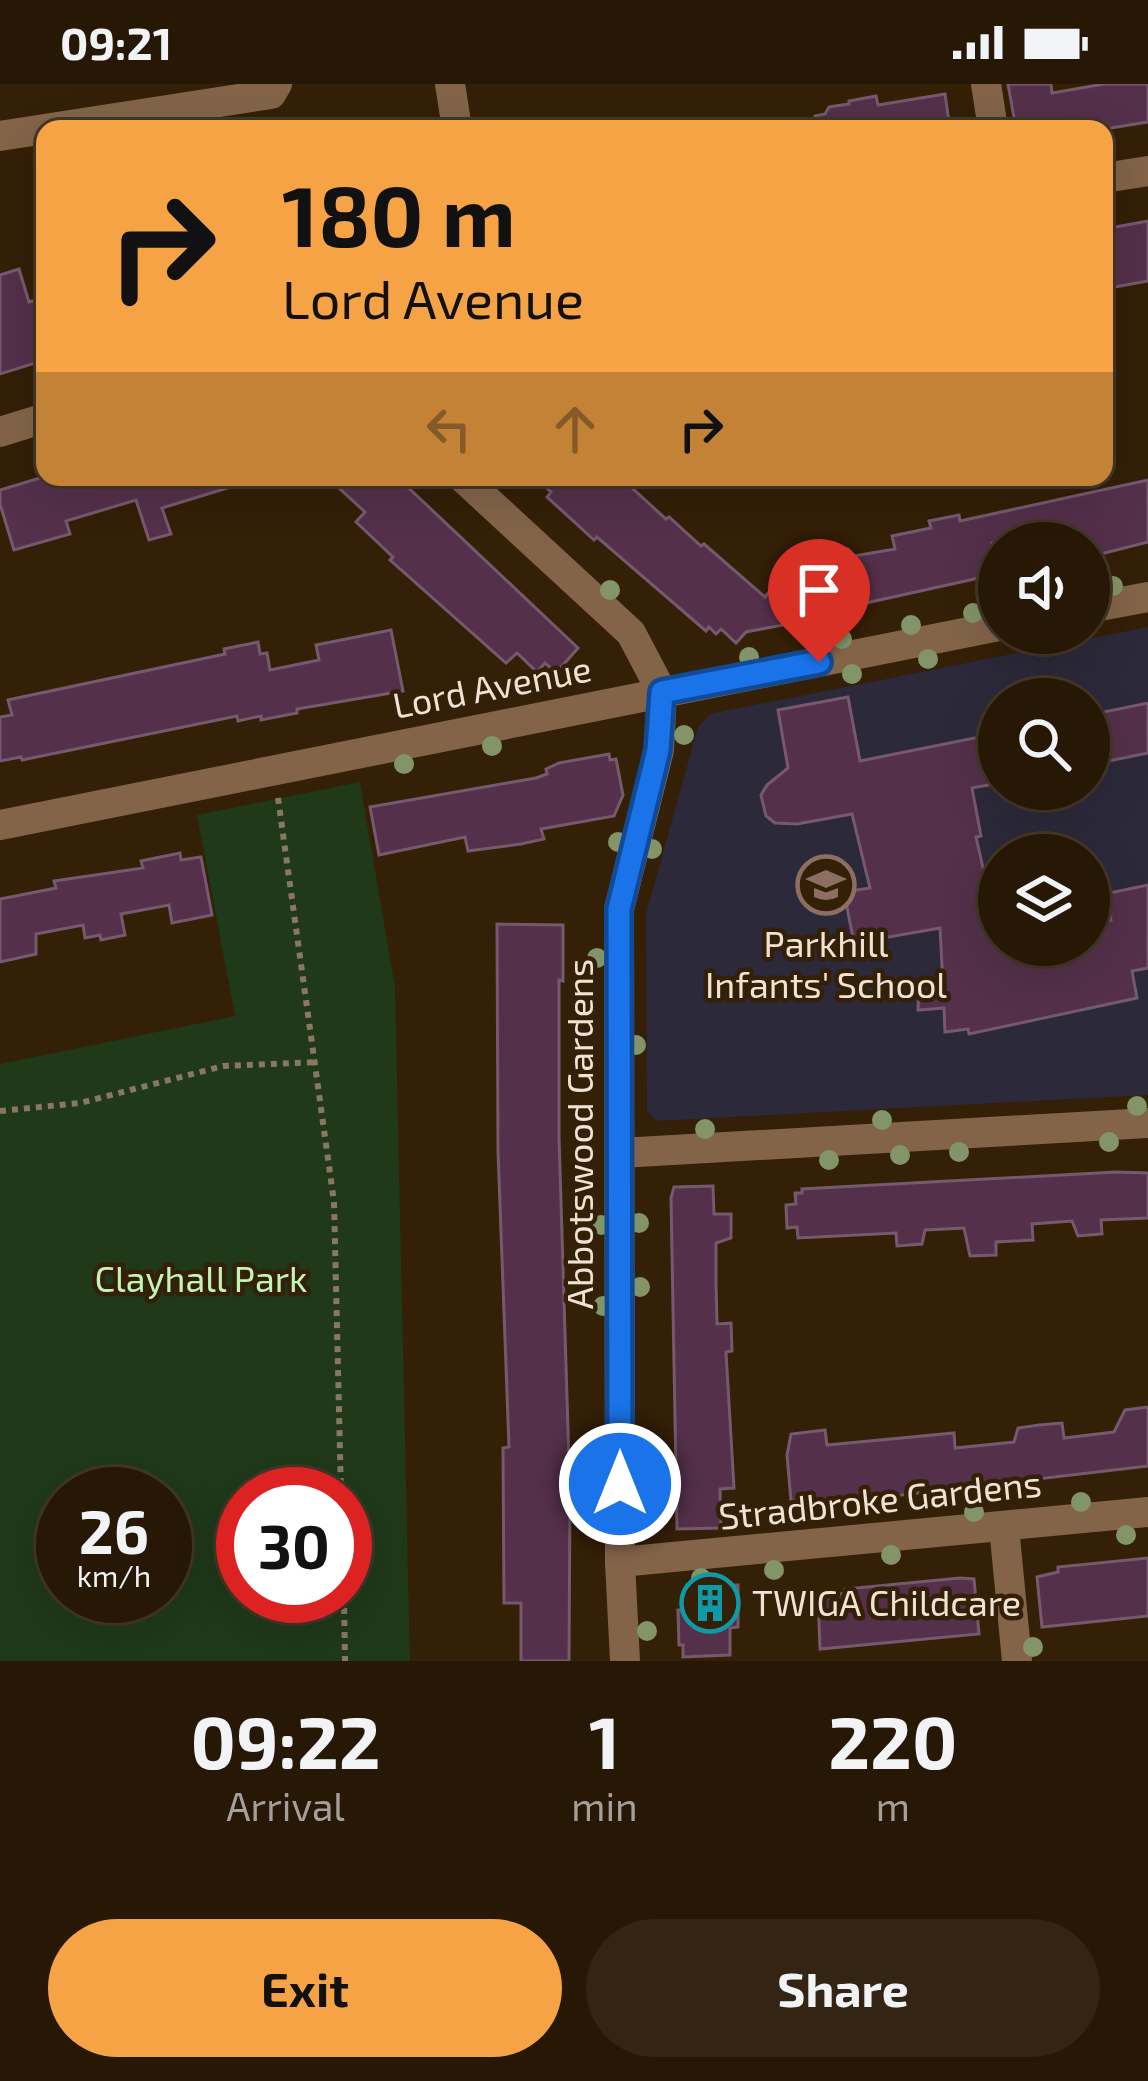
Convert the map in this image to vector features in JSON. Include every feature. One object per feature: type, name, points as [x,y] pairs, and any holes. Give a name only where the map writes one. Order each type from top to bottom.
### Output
[{"type":"street","points":[[103,120],[271,94],[277,84]]},
{"type":"street","points":[[451,84],[456,120]]},
{"type":"street","points":[[986,84],[992,120]]},
{"type":"street","points":[[0,136],[36,130]]},
{"type":"street","points":[[1113,177],[1148,171]]},
{"type":"street","points":[[0,432],[36,421]]},
{"type":"street","points":[[472,486],[631,633],[662,692]]},
{"type":"street","points":[[1110,604],[1148,597]]},
{"type":"street","name":"Lord Avenue","points":[[0,825],[978,630]]},
{"type":"street","name":"Abbotswood Gardens","points":[[626,1661],[620,1562],[619,909],[658,750],[662,692]]},
{"type":"street","points":[[620,1153],[1148,1123]]},
{"type":"street","name":"Stradbroke Gardens","points":[[620,1562],[1148,1512]]},
{"type":"street","points":[[1004,1527],[1017,1661]]},
{"type":"path","points":[[274,770],[334,1202],[340,1467]]},
{"type":"path","points":[[0,1111],[80,1103],[223,1066],[317,1062]]},
{"type":"path","points":[[344,1623],[345,1661]]},
{"type":"shaded area","name":"Parkhill Infants' School","points":[[1148,627],[1148,1095],[656,1121],[647,1111],[646,914],[698,727],[710,714],[1012,654],[1110,654],[1110,635]]},
{"type":"green space","name":"Clayhall Park","points":[[360,782],[395,987],[410,1661],[0,1661],[0,1064],[235,1016],[197,815]]},
{"type":"building","points":[[1008,84],[1051,84],[1052,93],[1104,84],[1148,84],[1148,122],[1113,128],[1113,120],[1014,120]]},
{"type":"building","points":[[945,94],[949,120],[815,120],[829,107],[849,101],[876,96],[878,105]]},
{"type":"building","points":[[1148,221],[1148,281],[1113,287],[1113,227]]},
{"type":"building","points":[[19,269],[29,302],[36,300],[36,363],[0,374],[0,275]]},
{"type":"building","points":[[36,479],[36,486],[234,486],[162,508],[171,534],[149,540],[136,500],[66,521],[70,534],[14,550],[0,490]]},
{"type":"building","points":[[1148,480],[1148,542],[1110,552],[1110,522],[978,522],[978,578],[866,603],[855,607],[856,611],[746,632],[736,643],[721,629],[716,634],[709,627],[706,631],[547,497],[551,492],[544,486],[630,486],[765,597],[774,586],[791,583],[787,561],[848,549],[854,556],[895,549],[892,536],[931,528],[929,521],[959,515],[960,521]]},
{"type":"building","points":[[337,486],[407,486],[578,648],[556,673],[545,663],[537,672],[517,653],[506,663],[390,560],[393,557],[356,522],[365,512]]},
{"type":"building","points":[[391,630],[403,691],[261,720],[261,716],[238,721],[237,716],[0,761],[0,717],[12,715],[8,700],[225,654],[224,649],[258,642],[260,654],[267,653],[270,670],[319,660],[316,645]]},
{"type":"building","points":[[848,697],[860,761],[978,737],[978,787],[972,788],[981,834],[976,837],[978,966],[1110,966],[1110,893],[1148,885],[1148,968],[1132,971],[1137,998],[969,1034],[968,1029],[945,1032],[944,1008],[918,1010],[919,986],[943,984],[940,928],[854,943],[844,892],[870,888],[852,814],[797,824],[775,823],[766,816],[761,795],[788,768],[778,710]]},
{"type":"building","points":[[1148,703],[1148,753],[1110,761],[1110,711]]},
{"type":"building","points":[[609,754],[610,760],[616,759],[623,795],[614,816],[541,829],[544,839],[521,844],[468,851],[465,837],[379,855],[370,807],[536,778],[559,763]]},
{"type":"building","points":[[180,853],[181,860],[201,857],[212,915],[172,923],[169,905],[121,914],[125,935],[85,938],[83,925],[36,934],[36,954],[0,962],[0,899],[56,888],[54,881],[143,868],[141,861]]},
{"type":"building","points":[[497,924],[563,925],[559,1136],[570,1496],[569,1661],[521,1661],[521,1603],[504,1603],[503,1448],[509,1447],[498,1151]]},
{"type":"building","points":[[1148,1173],[1148,1218],[1101,1220],[1102,1234],[1078,1236],[1072,1221],[1032,1224],[1033,1240],[996,1242],[996,1255],[970,1256],[964,1228],[925,1230],[922,1244],[897,1246],[896,1233],[798,1238],[797,1227],[787,1228],[786,1205],[796,1204],[795,1193],[802,1189]]},
{"type":"building","points":[[713,1186],[714,1214],[731,1214],[731,1238],[716,1243],[716,1283],[717,1324],[731,1323],[732,1351],[726,1352],[734,1488],[720,1489],[721,1528],[677,1529],[671,1198],[674,1187]]},
{"type":"building","points":[[1148,1407],[1148,1466],[902,1495],[804,1504],[803,1499],[791,1501],[787,1455],[791,1434],[825,1430],[827,1445],[954,1433],[955,1448],[1014,1442],[1018,1428],[1039,1425],[1062,1423],[1064,1438],[1114,1432],[1125,1410]]},
{"type":"building","points":[[1148,1558],[1148,1616],[1042,1627],[1037,1577],[1058,1572],[1058,1567]]},
{"type":"building","points":[[974,1579],[979,1634],[820,1649],[818,1597],[845,1593],[845,1589]]},
{"type":"building","name":"TWIGA Childcare","points":[[687,1585],[738,1585],[738,1627],[730,1628],[730,1655],[683,1657],[678,1610],[682,1610],[682,1597],[687,1597]]},
{"type":"place","name":"Parkhill Infants' School","points":[[826,885]]},
{"type":"place","name":"TWIGA Childcare","points":[[710,1603]]},
{"type":"route","points":[[620,1484],[619,909],[658,750],[662,692],[819,662]]}]
